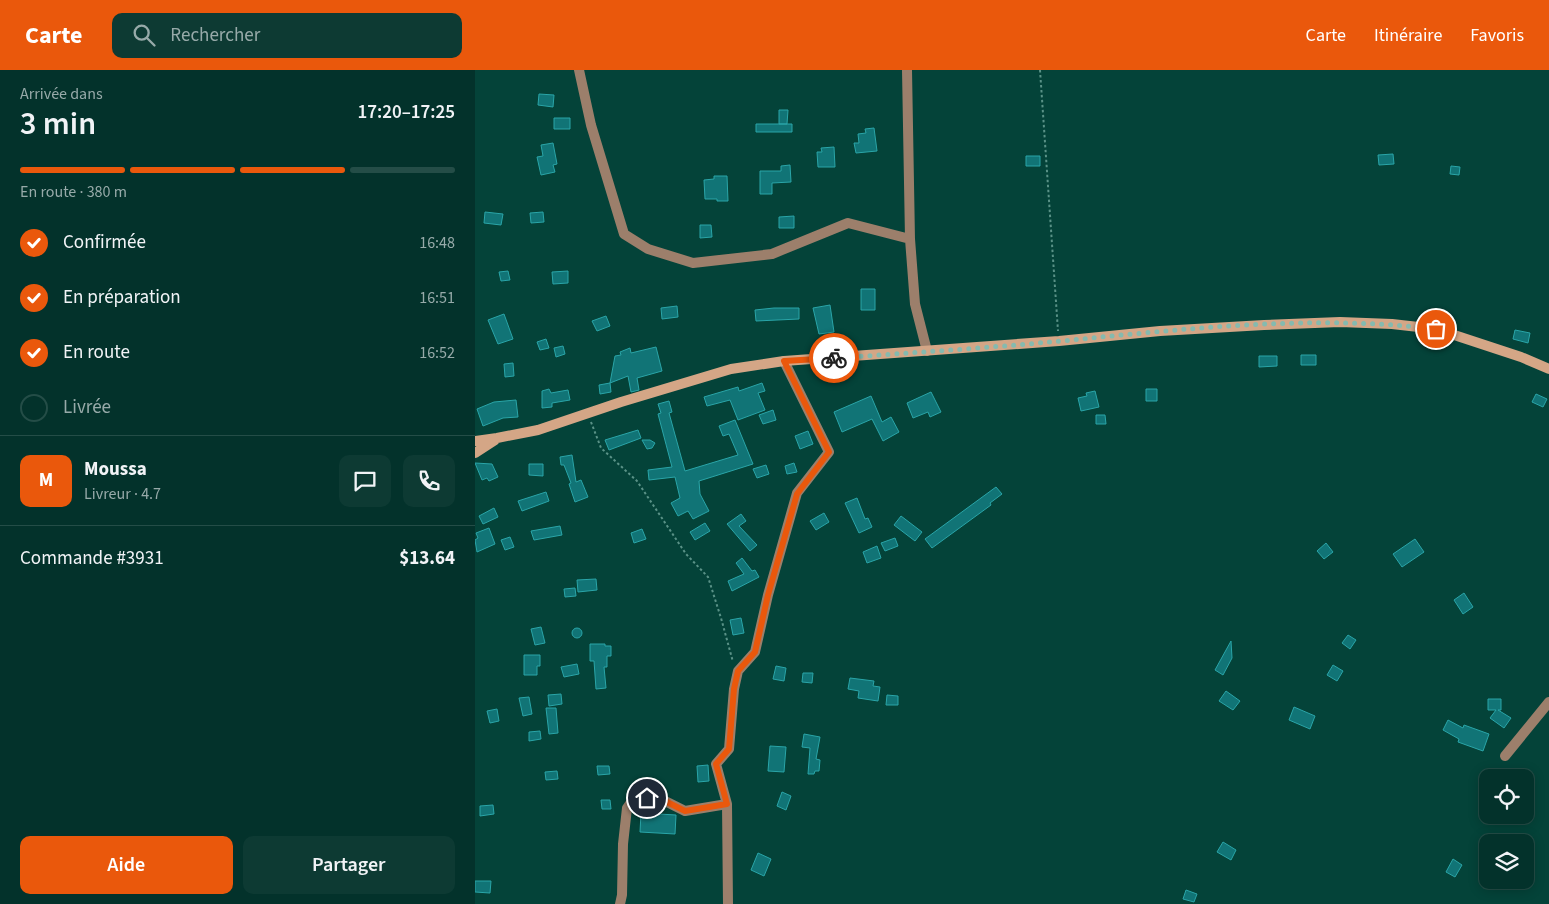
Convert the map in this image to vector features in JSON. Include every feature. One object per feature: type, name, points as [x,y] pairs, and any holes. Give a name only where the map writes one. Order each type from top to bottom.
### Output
[{"type":"street","points":[[579,70],[591,125],[624,234],[648,249],[693,264],[772,254],[848,223],[909,239]]},
{"type":"street","points":[[907,70],[909,239],[915,304],[927,352]]},
{"type":"street","points":[[475,441],[538,430],[731,369],[784,361],[927,352],[1160,331],[1341,322],[1392,324],[1436,329],[1549,369]]},
{"type":"street","points":[[728,904],[727,804],[716,764],[729,749],[738,671],[755,652],[768,595],[797,494],[829,452],[784,361]]},
{"type":"street","points":[[475,453],[497,438]]},
{"type":"street","points":[[1505,756],[1549,702]]},
{"type":"street","points":[[620,904],[627,808],[634,798],[659,798],[685,811],[727,804]]},
{"type":"path","points":[[1040,70],[1059,341]]},
{"type":"path","points":[[587,413],[601,448],[637,481],[686,554],[708,577],[737,678]]},
{"type":"building","points":[[539,94],[554,95],[553,107],[538,105]]},
{"type":"building","points":[[779,110],[788,110],[787,124],[779,124]]},
{"type":"building","points":[[554,118],[570,118],[570,129],[554,129]]},
{"type":"building","points":[[756,124],[792,124],[792,132],[756,132]]},
{"type":"building","points":[[874,128],[877,151],[856,153],[854,143],[859,143],[858,134],[866,133],[865,129]]},
{"type":"building","points":[[553,143],[557,164],[553,165],[555,172],[541,175],[537,157],[543,156],[541,145]]},
{"type":"building","points":[[834,147],[835,167],[818,167],[817,152],[822,152],[821,148]]},
{"type":"building","points":[[1393,154],[1394,164],[1379,165],[1378,155]]},
{"type":"building","points":[[1026,156],[1040,156],[1040,166],[1026,166]]},
{"type":"building","points":[[790,165],[791,182],[772,183],[772,194],[760,194],[760,171],[781,171],[781,166]]},
{"type":"building","points":[[1451,166],[1460,167],[1459,175],[1450,174]]},
{"type":"building","points":[[714,176],[727,176],[728,201],[705,199],[704,180],[714,179]]},
{"type":"building","points":[[485,212],[503,214],[501,225],[484,223]]},
{"type":"building","points":[[543,212],[544,222],[531,223],[530,213]]},
{"type":"building","points":[[794,216],[794,228],[779,228],[779,217]]},
{"type":"building","points":[[700,225],[711,225],[712,237],[700,238]]},
{"type":"building","points":[[508,271],[510,280],[501,281],[499,272]]},
{"type":"building","points":[[568,271],[568,283],[553,284],[552,272]]},
{"type":"building","points":[[861,289],[875,289],[875,310],[861,310]]},
{"type":"building","points":[[830,305],[834,332],[819,334],[813,308]]},
{"type":"building","points":[[677,306],[678,317],[662,319],[661,308]]},
{"type":"building","points":[[799,308],[799,319],[756,321],[755,310]]},
{"type":"building","points":[[504,314],[513,339],[498,344],[488,320]]},
{"type":"building","points":[[606,316],[610,326],[597,331],[592,321]]},
{"type":"building","points":[[1515,330],[1530,333],[1528,343],[1513,339]]},
{"type":"building","points":[[546,339],[549,348],[540,350],[537,342]]},
{"type":"building","points":[[563,346],[565,354],[556,357],[554,348]]},
{"type":"building","points":[[656,347],[662,371],[637,378],[639,390],[631,392],[628,376],[610,383],[615,356],[621,355],[620,352],[630,348],[631,353]]},
{"type":"building","points":[[1301,355],[1316,355],[1316,365],[1301,365]]},
{"type":"building","points":[[1259,356],[1277,356],[1277,366],[1259,367]]},
{"type":"building","points":[[513,363],[514,376],[505,377],[504,364]]},
{"type":"building","points":[[610,383],[611,392],[600,394],[599,385]]},
{"type":"building","points":[[762,383],[765,391],[758,393],[765,410],[738,420],[730,400],[707,406],[704,397],[738,387],[739,391]]},
{"type":"building","points":[[549,389],[551,393],[568,390],[570,400],[552,403],[552,407],[542,408],[542,391]]},
{"type":"building","points":[[1146,389],[1157,389],[1157,401],[1146,401]]},
{"type":"building","points":[[1095,391],[1099,407],[1081,411],[1078,398],[1087,396],[1086,393]]},
{"type":"building","points":[[931,392],[941,412],[930,417],[928,412],[913,418],[907,403]]},
{"type":"building","points":[[1536,394],[1547,399],[1543,407],[1532,402]]},
{"type":"building","points":[[871,396],[882,422],[891,417],[899,432],[883,441],[872,419],[842,432],[834,412]]},
{"type":"building","points":[[516,400],[518,417],[503,418],[483,426],[477,409],[494,402]]},
{"type":"building","points":[[669,401],[672,412],[669,413],[685,471],[738,455],[729,434],[723,436],[719,426],[735,420],[753,464],[699,481],[700,494],[709,511],[693,519],[688,511],[678,516],[671,503],[680,498],[675,477],[649,480],[648,470],[672,467],[658,414],[661,413],[658,404]]},
{"type":"building","points":[[773,410],[776,420],[763,424],[759,415]]},
{"type":"building","points":[[1096,415],[1105,415],[1106,424],[1096,424]]},
{"type":"building","points":[[638,430],[641,438],[609,450],[605,440]]},
{"type":"building","points":[[808,431],[813,444],[800,449],[795,436]]},
{"type":"building","points":[[642,440],[650,440],[655,443],[652,448],[647,449]]},
{"type":"building","points":[[572,455],[576,482],[581,480],[588,497],[575,502],[569,484],[571,483],[564,465],[561,465],[560,457]]},
{"type":"building","points":[[475,463],[492,464],[498,477],[489,481],[487,478],[482,480]]},
{"type":"building","points":[[794,463],[797,472],[787,474],[785,466]]},
{"type":"building","points":[[529,464],[543,464],[543,476],[529,475]]},
{"type":"building","points":[[766,465],[769,474],[757,478],[753,469]]},
{"type":"building","points":[[996,487],[1002,494],[990,503],[991,505],[932,548],[925,539]]},
{"type":"building","points":[[546,492],[549,501],[522,511],[518,501]]},
{"type":"building","points":[[857,498],[865,519],[868,518],[872,527],[859,533],[845,503]]},
{"type":"building","points":[[494,508],[498,517],[483,524],[479,516]]},
{"type":"building","points":[[824,513],[829,522],[816,530],[810,521]]},
{"type":"building","points":[[741,514],[746,521],[739,526],[757,545],[750,551],[727,524]]},
{"type":"building","points":[[901,516],[922,532],[915,541],[894,525]]},
{"type":"building","points":[[705,523],[710,531],[695,540],[690,532]]},
{"type":"building","points":[[560,526],[562,535],[534,540],[531,531]]},
{"type":"building","points":[[489,528],[495,544],[477,552],[475,540],[478,538],[476,533]]},
{"type":"building","points":[[642,529],[646,539],[634,543],[631,533]]},
{"type":"building","points":[[510,537],[514,547],[505,550],[501,540]]},
{"type":"building","points":[[895,538],[898,546],[885,551],[881,543]]},
{"type":"building","points":[[1415,539],[1424,552],[1402,567],[1393,554]]},
{"type":"building","points":[[1326,543],[1333,552],[1324,559],[1317,551]]},
{"type":"building","points":[[877,546],[881,558],[867,563],[863,552]]},
{"type":"building","points":[[742,558],[752,571],[755,570],[759,577],[732,591],[728,581],[744,574],[736,563]]},
{"type":"building","points":[[596,579],[597,590],[578,592],[577,580]]},
{"type":"building","points":[[575,588],[576,596],[565,597],[564,589]]},
{"type":"building","points":[[1464,593],[1473,607],[1463,614],[1454,600]]},
{"type":"building","points":[[741,618],[744,633],[733,635],[730,620]]},
{"type":"building","points":[[541,627],[545,643],[535,645],[531,629]]},
{"type":"building","points":[[575,628],[579,628],[582,633],[581,637],[575,638],[572,635],[572,631]]},
{"type":"building","points":[[1348,635],[1356,640],[1350,649],[1342,643]]},
{"type":"building","points":[[1231,641],[1232,658],[1223,675],[1215,670]]},
{"type":"building","points":[[590,644],[611,646],[611,656],[607,656],[607,667],[604,667],[606,688],[596,689],[594,661],[590,661]]},
{"type":"building","points":[[524,655],[540,655],[540,666],[537,666],[537,675],[524,675]]},
{"type":"building","points":[[577,664],[579,674],[564,677],[561,667]]},
{"type":"building","points":[[1333,665],[1343,671],[1337,681],[1327,675]]},
{"type":"building","points":[[776,666],[786,668],[784,681],[773,679]]},
{"type":"building","points":[[803,673],[813,673],[812,683],[802,682]]},
{"type":"building","points":[[850,678],[874,681],[873,686],[880,687],[878,701],[858,698],[859,691],[848,689]]},
{"type":"building","points":[[1226,691],[1240,701],[1233,710],[1219,701]]},
{"type":"building","points":[[561,694],[562,704],[549,706],[548,695]]},
{"type":"building","points":[[887,695],[898,696],[898,705],[886,705]]},
{"type":"building","points":[[529,697],[532,714],[523,716],[519,698]]},
{"type":"building","points":[[1488,699],[1501,699],[1501,710],[1498,710],[1511,718],[1504,728],[1490,718],[1496,710],[1488,710]]},
{"type":"building","points":[[1294,707],[1315,716],[1310,729],[1289,720]]},
{"type":"building","points":[[546,708],[556,708],[558,733],[549,734]]},
{"type":"building","points":[[497,709],[499,721],[490,723],[487,711]]},
{"type":"building","points":[[1448,720],[1463,728],[1464,725],[1489,734],[1483,751],[1458,742],[1459,739],[1443,730]]},
{"type":"building","points":[[540,731],[541,739],[529,741],[529,732]]},
{"type":"building","points":[[804,734],[820,737],[816,759],[820,760],[819,771],[815,771],[814,774],[808,774],[810,748],[802,747]]},
{"type":"building","points":[[770,746],[786,747],[784,772],[768,771]]},
{"type":"building","points":[[708,765],[709,781],[698,782],[697,766]]},
{"type":"building","points":[[597,766],[609,766],[610,774],[598,775]]},
{"type":"building","points":[[557,771],[558,779],[546,780],[545,772]]},
{"type":"building","points":[[782,792],[791,796],[786,810],[777,806]]},
{"type":"building","points":[[601,800],[610,800],[611,809],[602,809]]},
{"type":"building","points":[[493,805],[494,814],[480,816],[480,806]]},
{"type":"building","points":[[641,813],[676,815],[675,834],[640,832]]},
{"type":"building","points":[[1223,842],[1236,850],[1231,860],[1217,852]]},
{"type":"building","points":[[758,853],[771,859],[764,876],[751,870]]},
{"type":"building","points":[[1453,859],[1462,865],[1455,877],[1446,872]]},
{"type":"building","points":[[475,881],[491,881],[490,893],[475,892]]},
{"type":"building","points":[[1186,890],[1197,894],[1194,902],[1183,899]]},
{"type":"way so far","points":[[834,358],[927,352],[1160,331],[1264,325],[1341,322],[1392,324],[1436,329]]},
{"type":"route","points":[[647,798],[659,798],[685,811],[727,804],[716,764],[729,749],[734,689],[738,671],[755,652],[768,595],[797,494],[829,452],[784,361],[834,358]]}]
